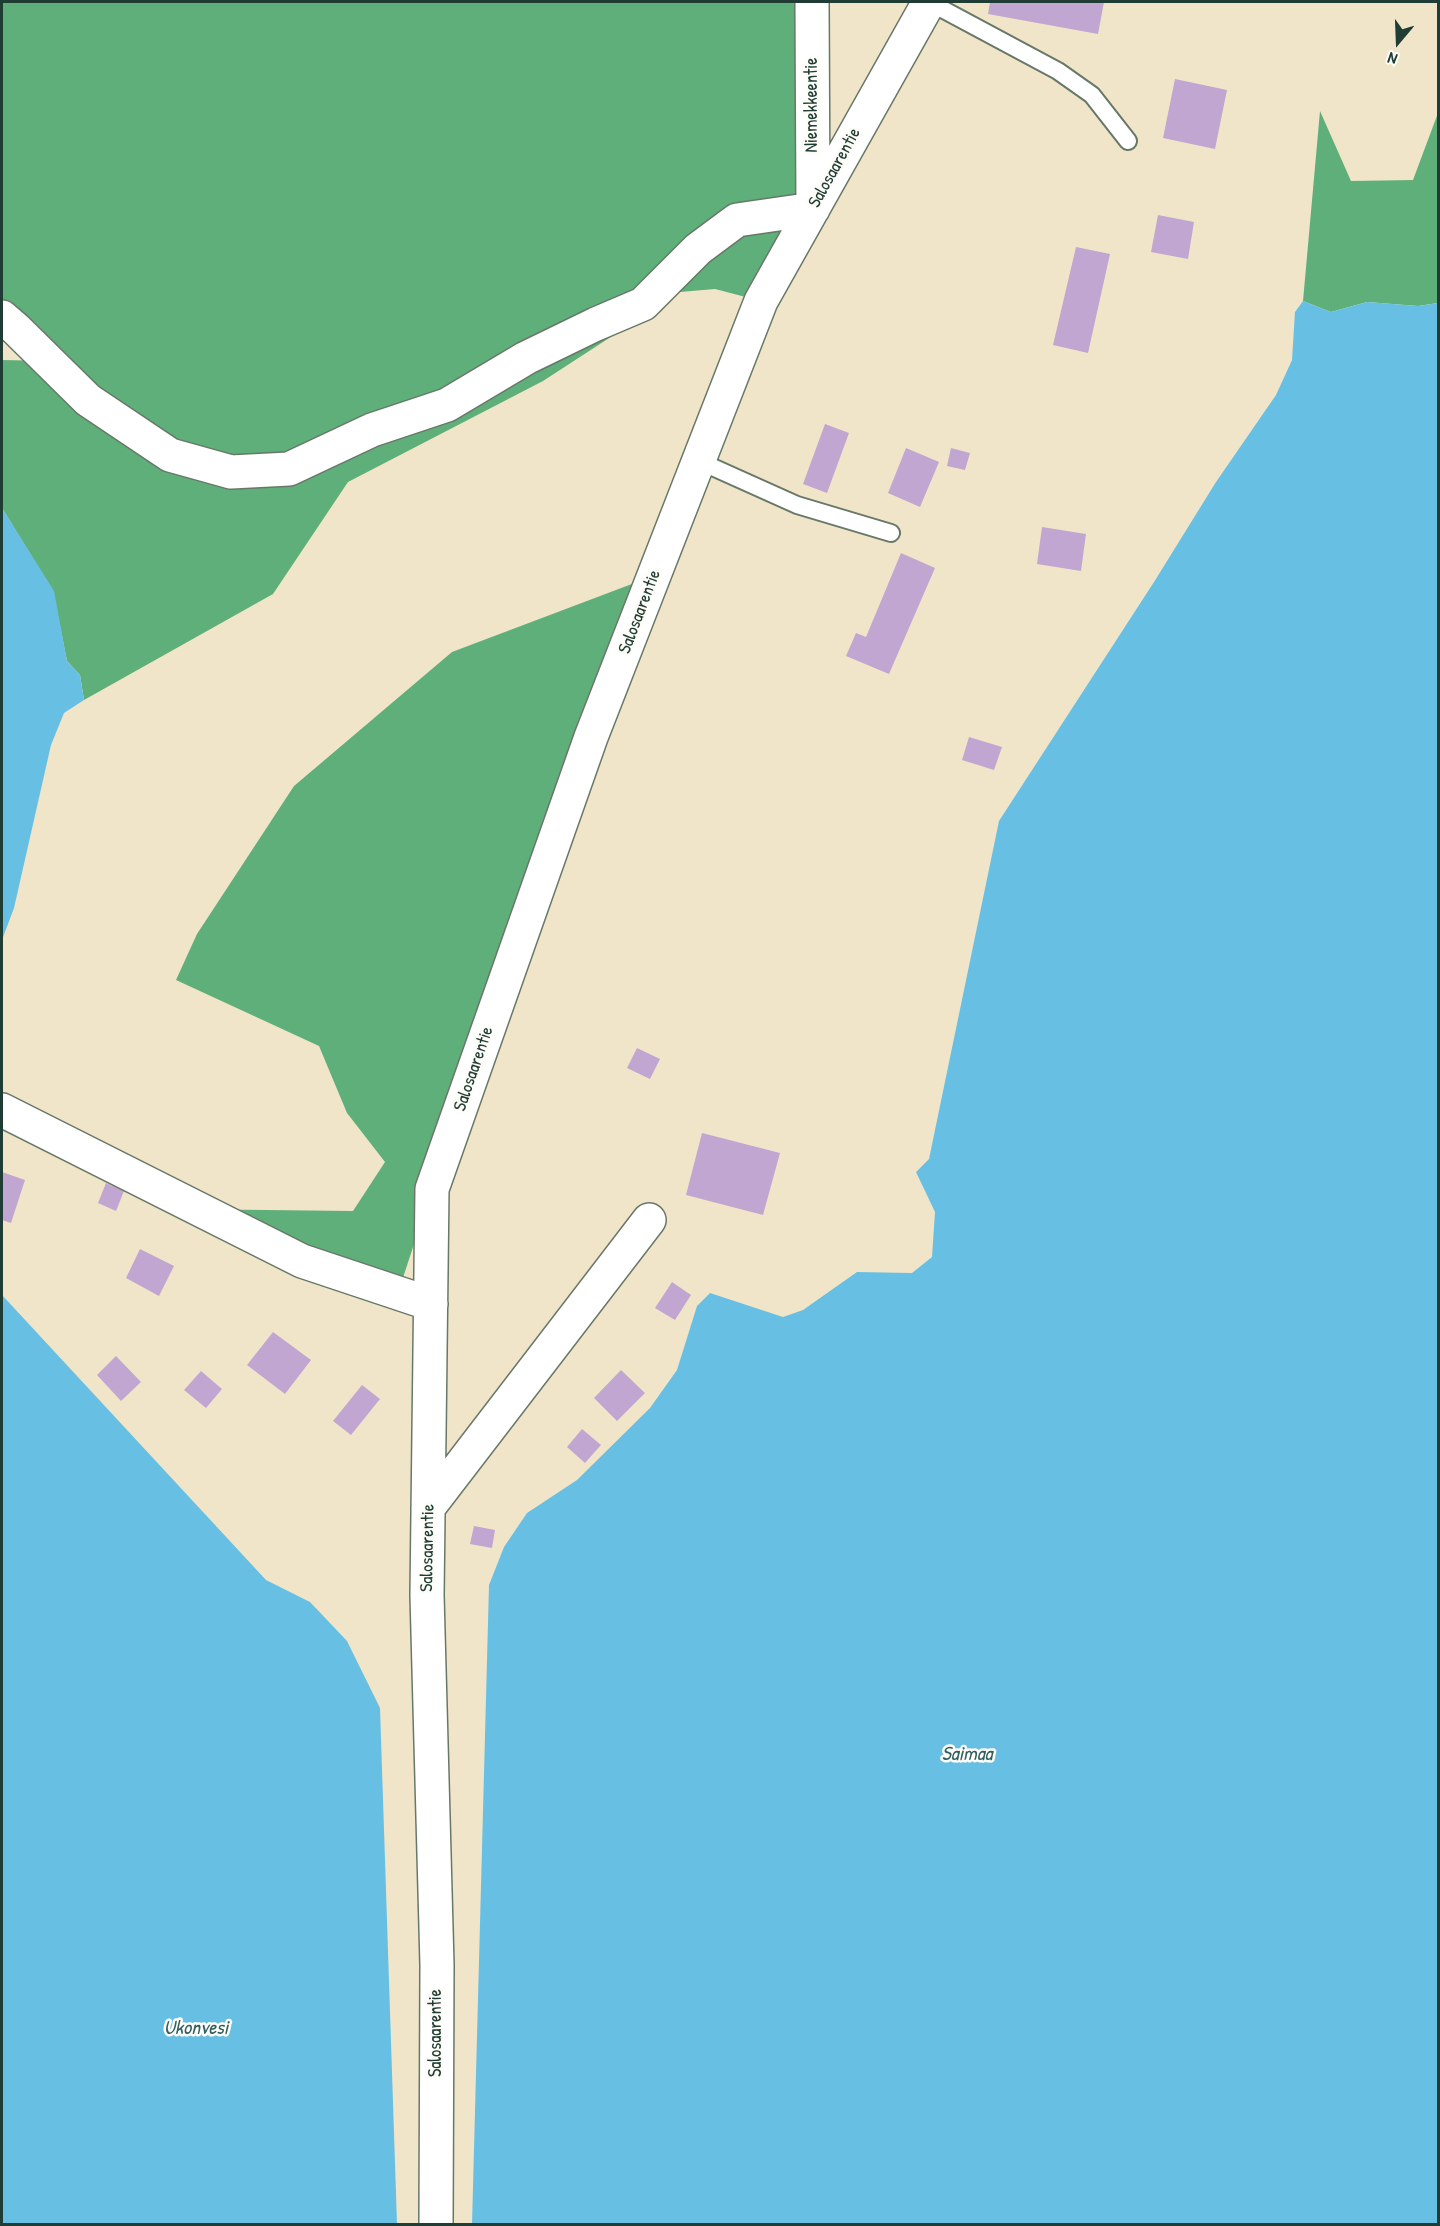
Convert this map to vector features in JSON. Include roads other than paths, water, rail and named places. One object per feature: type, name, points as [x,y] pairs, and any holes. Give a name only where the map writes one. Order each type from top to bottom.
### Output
[{"type":"street","name":"Niemekkeentie","points":[[812,2],[813,209]]},
{"type":"street","name":"Salosaarentie","points":[[436,2224],[437,1965],[427,1595],[432,1189],[591,737],[761,301],[929,2]]},
{"type":"street","points":[[2,317],[88,400],[170,455],[231,472],[289,469],[372,430],[447,405],[526,358],[643,304],[698,249],[737,220],[813,209]]},
{"type":"street","points":[[2,1110],[302,1261],[431,1304]]},
{"type":"street","points":[[428,1508],[649,1220]]},
{"type":"lane","points":[[929,2],[1058,71],[1092,95],[1128,141]]},
{"type":"lane","points":[[699,461],[797,505],[891,533]]},
{"type":"water","name":"Saimaa","points":[[1303,301],[1331,312],[1367,302],[1418,306],[1438,303],[1438,2224],[472,2224],[489,1585],[504,1547],[527,1513],[577,1480],[650,1408],[677,1370],[697,1306],[710,1293],[783,1317],[803,1310],[857,1272],[912,1273],[932,1257],[935,1212],[916,1172],[929,1159],[999,821],[1216,482],[1276,395],[1292,360],[1295,312]]},
{"type":"water","points":[[2,508],[54,591],[67,661],[80,675],[84,700],[64,713],[51,745],[14,908],[2,940]]},
{"type":"water","name":"Ukonvesi","points":[[2,1295],[266,1580],[310,1602],[347,1641],[380,1708],[397,2224],[2,2224]]}]
